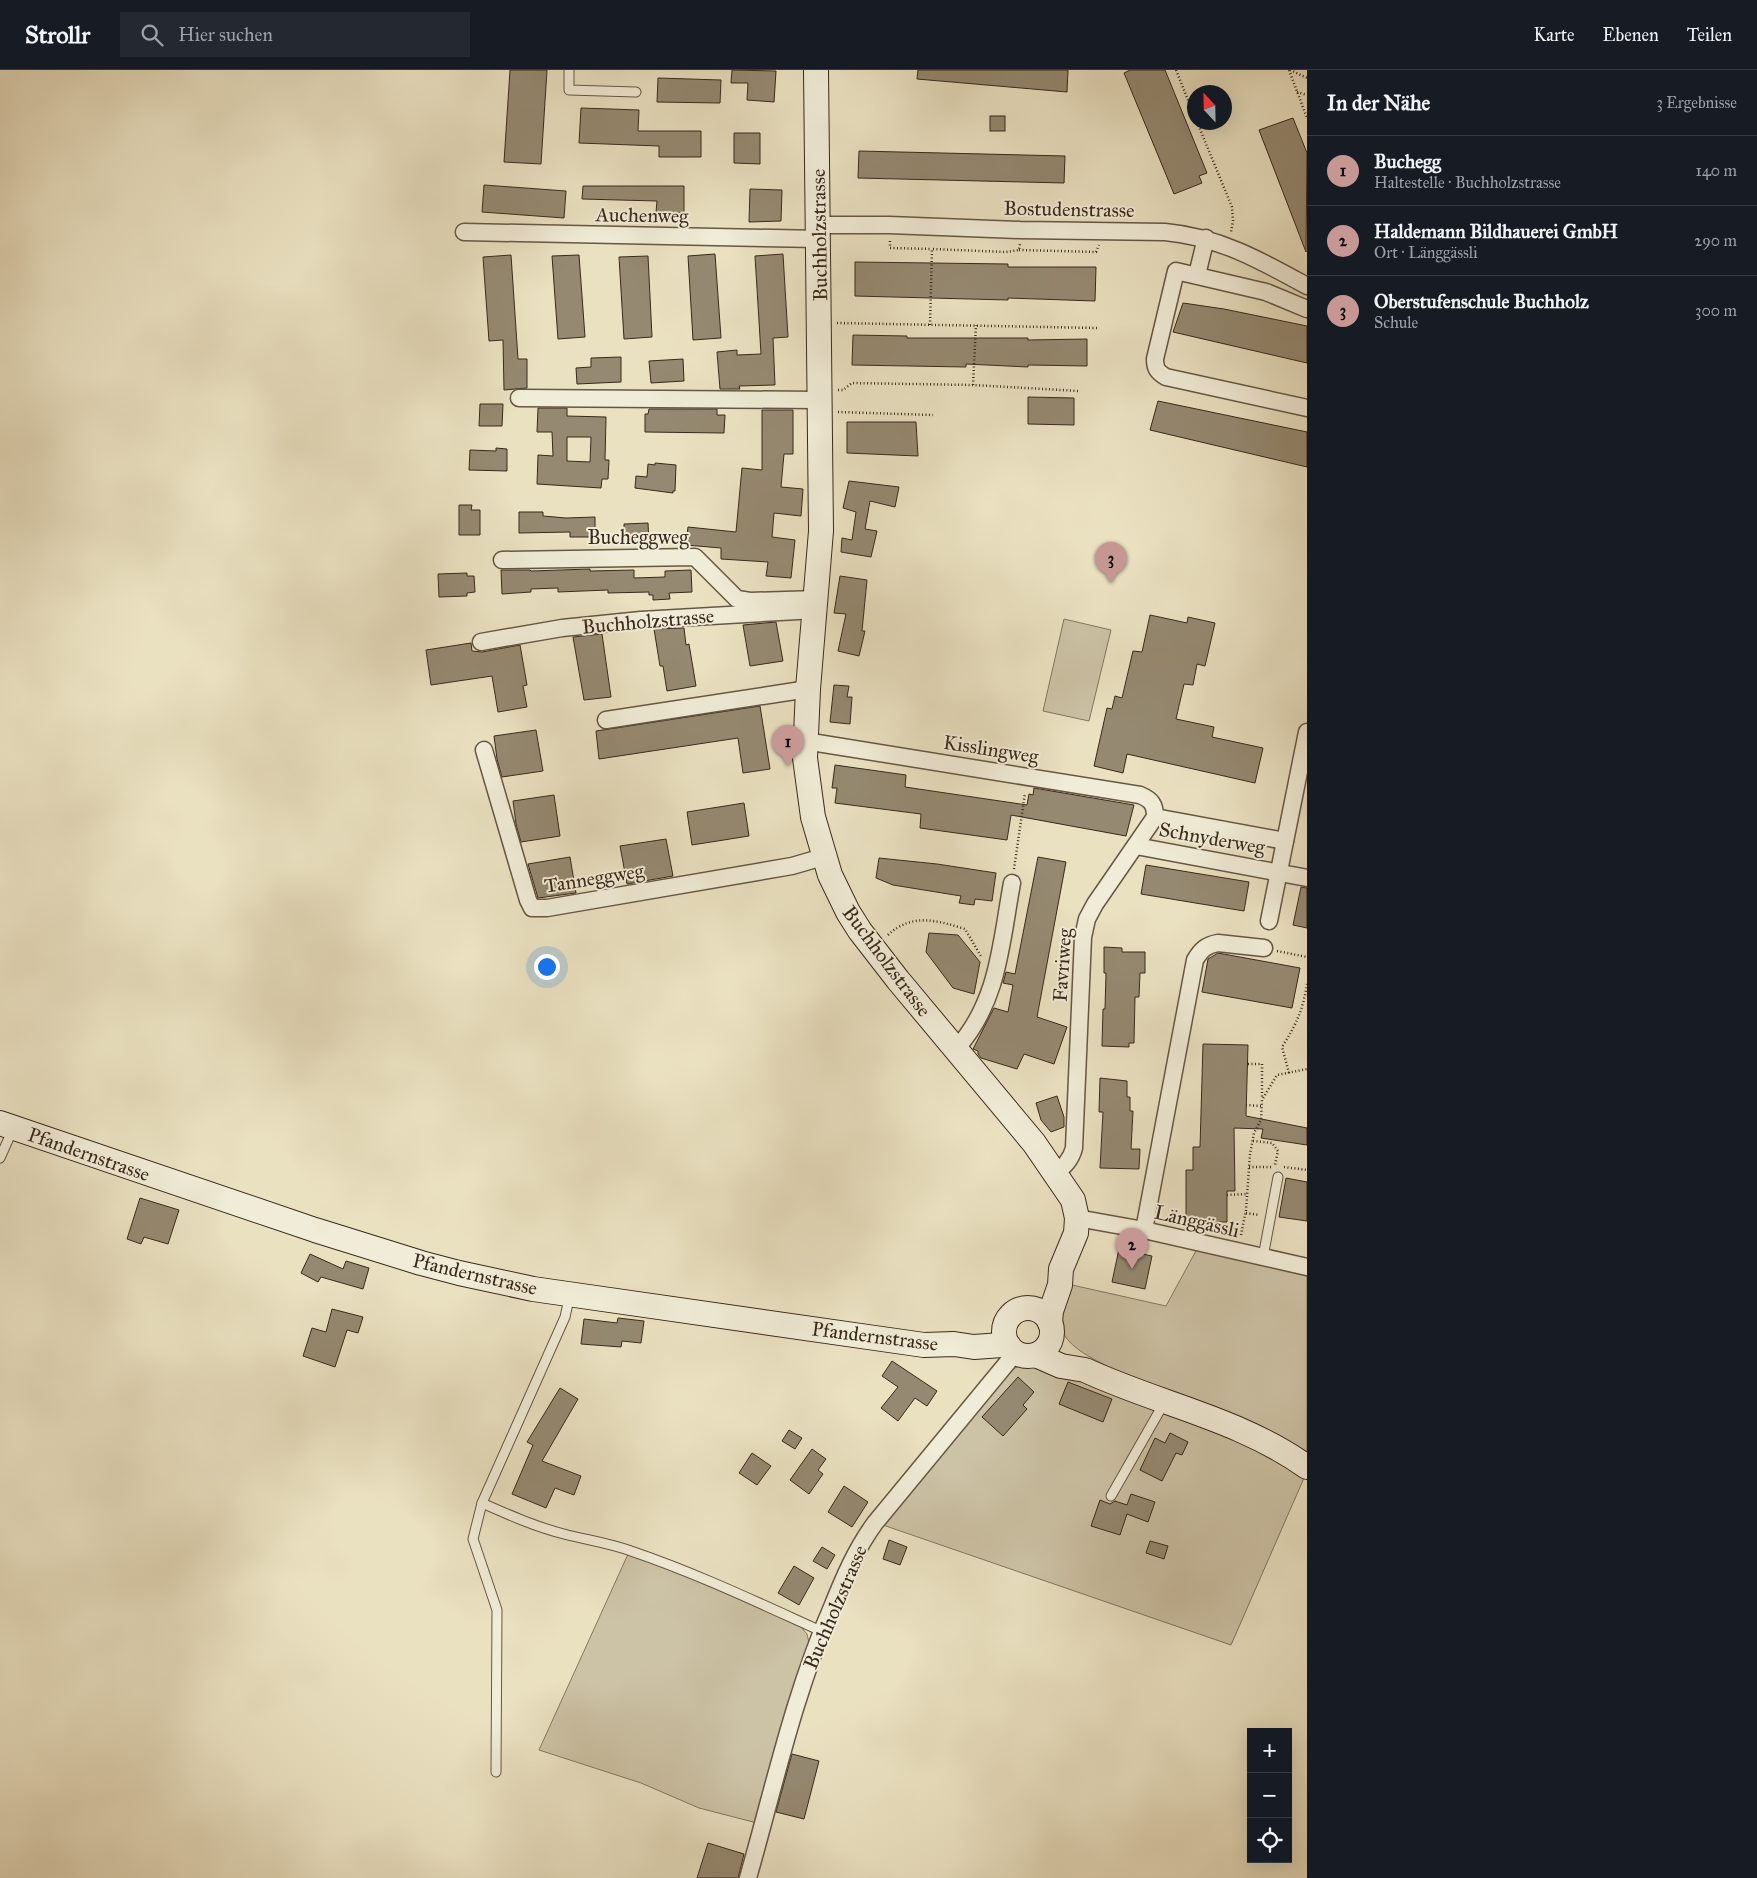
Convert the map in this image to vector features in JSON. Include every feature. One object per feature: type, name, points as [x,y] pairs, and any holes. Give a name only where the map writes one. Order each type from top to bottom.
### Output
[{"type":"main road","name":"Buchholzstrasse","points":[[816,70],[821,531],[805,740],[808,788],[815,825],[824,857],[845,906],[873,948],[898,980],[1010,1112],[1056,1173],[1073,1200],[1077,1218],[1074,1240],[1061,1269],[1060,1285],[1051,1311],[1051,1327]]},
{"type":"main road","name":"Pfandernstrasse","points":[[6,1125],[315,1230],[421,1263],[498,1282],[924,1345],[954,1344],[974,1347],[1002,1345],[1020,1351]]},
{"type":"main road","name":"Buchholzstrasse","points":[[1016,1315],[1036,1299],[1050,1279],[1061,1269]]},
{"type":"main road","points":[[1085,1370],[1060,1344],[1040,1312],[1016,1315],[1004,1335],[1020,1351],[1062,1366],[1085,1370],[1253,1435],[1280,1449],[1307,1467]]},
{"type":"main road","name":"Pfandernstrasse","points":[[954,1344],[1016,1315]]},
{"type":"main road","points":[[1020,1351],[1047,1346],[1051,1327]]},
{"type":"street","name":"Bostudenstrasse","points":[[819,232],[889,225],[1098,232],[1165,232],[1206,238],[1275,268],[1307,286]]},
{"type":"street","name":"Auchenweg","points":[[464,232],[819,232]]},
{"type":"street","points":[[1197,275],[1206,238]]},
{"type":"street","points":[[1307,309],[1266,292],[1176,271],[1155,359],[1155,367],[1159,373],[1166,377],[1307,408]]},
{"type":"street","points":[[519,398],[819,401]]},
{"type":"street","name":"Bucheggweg","points":[[502,560],[695,557],[737,599],[816,604]]},
{"type":"street","name":"Buchholzstrasse","points":[[481,642],[562,628],[816,604]]},
{"type":"street","points":[[606,720],[808,690]]},
{"type":"street","points":[[1279,872],[1307,732]]},
{"type":"street","name":"Kisslingweg","points":[[805,740],[1140,795],[1150,799],[1155,808],[1155,817]]},
{"type":"street","name":"Tanneggweg","points":[[484,750],[528,900],[532,908],[547,908],[792,866],[824,857]]},
{"type":"street","points":[[1155,817],[1285,841]]},
{"type":"street","name":"Favriweg","points":[[1056,1173],[1067,1163],[1074,1148],[1083,938],[1087,919],[1095,904],[1155,817]]},
{"type":"street","name":"Schnyderweg","points":[[1136,846],[1307,878]]},
{"type":"street","name":"Schnyderweg","points":[[1269,921],[1279,872]]},
{"type":"street","points":[[956,1049],[987,1002],[994,982],[1012,883]]},
{"type":"street","points":[[1144,1230],[1195,960],[1203,949],[1212,944],[1264,948]]},
{"type":"street","name":"Länggässli","points":[[1077,1218],[1144,1230],[1307,1267]]},
{"type":"street","name":"Buchholzstrasse","points":[[748,1878],[791,1724],[821,1631],[860,1544],[875,1523],[1020,1351]]},
{"type":"lane","points":[[569,70],[569,90],[636,92]]},
{"type":"lane","name":"Pfandernstrasse","points":[[0,1158],[6,1125]]},
{"type":"lane","points":[[1263,1257],[1278,1177]]},
{"type":"lane","points":[[496,1772],[497,1610],[473,1539],[482,1503],[565,1317],[570,1294]]},
{"type":"lane","points":[[1111,1496],[1165,1400]]},
{"type":"lane","points":[[482,1503],[529,1523],[563,1534],[611,1545],[658,1561],[738,1593],[821,1631]]},
{"type":"path","points":[[1176,70],[1187,98]]},
{"type":"path","points":[[1290,70],[1307,78]]},
{"type":"path","points":[[1290,70],[1296,92],[1307,118]]},
{"type":"path","points":[[1296,92],[1307,95]]},
{"type":"path","points":[[1200,130],[1232,207],[1233,221],[1229,247]]},
{"type":"path","points":[[889,225],[890,248],[932,250],[1096,252],[1099,246],[1098,232]]},
{"type":"path","points":[[1019,250],[1020,230]]},
{"type":"path","points":[[930,324],[932,250]]},
{"type":"path","points":[[820,322],[1098,328]]},
{"type":"path","points":[[973,385],[976,325]]},
{"type":"path","points":[[819,401],[843,390],[852,383],[973,385],[1079,391]]},
{"type":"path","points":[[819,401],[933,415]]},
{"type":"path","points":[[1012,883],[1027,777]]},
{"type":"path","points":[[873,948],[896,927],[913,920],[941,922],[965,929],[994,982]]},
{"type":"path","points":[[1289,1073],[1282,1047],[1295,1027],[1304,1005],[1307,984]]},
{"type":"path","points":[[1237,1252],[1248,1194],[1250,1154],[1254,1133],[1261,1120],[1262,1106],[1262,1064],[1248,1064]]},
{"type":"path","points":[[1262,1100],[1277,1076],[1307,1069]]},
{"type":"path","points":[[1246,1105],[1262,1106]]},
{"type":"path","points":[[1253,1141],[1272,1143],[1278,1151],[1275,1167]]},
{"type":"path","points":[[1227,1195],[1248,1194]]},
{"type":"shaded area","points":[[1064,619],[1111,630],[1089,721],[1043,711]]},
{"type":"shaded area","points":[[1197,1249],[1307,1273],[1307,1452],[1278,1434],[1247,1420],[1096,1361],[1079,1350],[1067,1339],[1063,1332],[1061,1326],[1062,1312],[1072,1285],[1166,1306]]},
{"type":"shaded area","points":[[1040,1363],[1236,1436],[1304,1478],[1231,1645],[880,1524],[957,1431],[1013,1369],[1021,1365]]},
{"type":"shaded area","points":[[629,1552],[700,1579],[801,1627],[807,1634],[809,1643],[791,1695],[757,1823],[699,1808],[641,1783],[539,1750]]},
{"type":"building","points":[[510,70],[547,70],[541,164],[504,162]]},
{"type":"building","points":[[732,70],[776,71],[774,102],[747,100],[748,83],[731,83]]},
{"type":"building","points":[[918,70],[1068,70],[1067,92],[917,79]]},
{"type":"building","points":[[1130,70],[1165,70],[1187,124],[1187,130],[1189,130],[1207,173],[1199,176],[1202,183],[1174,194],[1124,73]]},
{"type":"building","points":[[658,78],[721,80],[720,103],[657,102]]},
{"type":"building","points":[[581,108],[639,110],[638,131],[701,131],[701,157],[659,157],[659,146],[579,143]]},
{"type":"building","points":[[990,116],[1005,116],[1005,131],[990,131]]},
{"type":"building","points":[[1293,118],[1307,153],[1306,252],[1259,130]]},
{"type":"building","points":[[734,133],[760,133],[760,164],[734,163]]},
{"type":"building","points":[[859,151],[1065,156],[1064,183],[858,178]]},
{"type":"building","points":[[484,185],[566,191],[564,218],[482,212]]},
{"type":"building","points":[[583,186],[684,186],[684,213],[656,212],[657,201],[582,199]]},
{"type":"building","points":[[750,189],[782,190],[781,221],[749,222]]},
{"type":"building","points":[[715,254],[721,338],[693,340],[688,256]]},
{"type":"building","points":[[783,254],[788,337],[773,338],[775,385],[739,386],[740,389],[720,389],[717,352],[737,350],[737,355],[761,354],[755,256]]},
{"type":"building","points":[[511,255],[518,359],[527,359],[527,388],[504,390],[503,340],[489,341],[483,257]]},
{"type":"building","points":[[579,255],[585,337],[558,339],[552,256]]},
{"type":"building","points":[[648,256],[652,337],[624,339],[619,257]]},
{"type":"building","points":[[855,262],[1008,264],[1008,267],[1096,267],[1095,301],[855,296]]},
{"type":"building","points":[[1183,303],[1224,309],[1307,326],[1307,363],[1173,332]]},
{"type":"building","points":[[853,335],[907,336],[907,338],[1087,339],[1087,366],[1028,365],[1028,367],[966,364],[966,367],[852,365]]},
{"type":"building","points":[[621,357],[621,382],[577,384],[576,368],[591,367],[591,358]]},
{"type":"building","points":[[683,359],[684,381],[651,383],[649,361]]},
{"type":"building","points":[[1028,397],[1074,398],[1074,425],[1028,424]]},
{"type":"building","points":[[1158,401],[1307,432],[1307,467],[1150,430]]},
{"type":"building","points":[[480,404],[503,404],[502,426],[479,426]]},
{"type":"building","points":[[538,408],[567,408],[567,416],[606,417],[605,460],[609,460],[608,479],[602,479],[601,488],[537,484],[538,455],[553,456],[552,432],[537,432]],"holes":[[[567,437],[591,437],[590,462],[567,461]]]},
{"type":"building","points":[[649,409],[717,409],[717,415],[725,415],[724,433],[645,432],[645,414],[648,414]]},
{"type":"building","points":[[762,410],[793,410],[793,454],[784,454],[781,487],[803,489],[801,516],[774,513],[772,537],[795,540],[791,578],[766,576],[768,562],[721,559],[721,548],[686,545],[688,527],[736,532],[742,468],[762,470]]},
{"type":"building","points":[[847,422],[916,422],[918,456],[847,453]]},
{"type":"building","points":[[496,448],[507,449],[507,471],[469,470],[470,450],[496,451]]},
{"type":"building","points":[[655,463],[676,465],[675,491],[673,493],[635,488],[636,476],[647,477],[648,464],[655,465]]},
{"type":"building","points":[[849,481],[899,487],[895,507],[870,501],[865,529],[877,531],[871,557],[841,552],[842,538],[852,540],[856,512],[843,508]]},
{"type":"building","points":[[459,505],[472,505],[471,510],[480,510],[480,535],[459,535]]},
{"type":"building","points":[[519,512],[543,512],[543,516],[566,518],[595,517],[595,537],[570,537],[570,532],[519,533]]},
{"type":"building","points":[[648,523],[649,543],[624,543],[624,524]]},
{"type":"building","points":[[590,569],[590,571],[634,570],[634,578],[665,577],[665,571],[691,570],[692,592],[669,593],[670,599],[653,600],[653,595],[649,595],[649,592],[608,593],[608,590],[558,592],[558,588],[531,589],[531,592],[502,594],[501,570]]},
{"type":"building","points":[[467,573],[467,576],[474,576],[475,592],[467,593],[467,596],[439,597],[438,574]]},
{"type":"building","points":[[840,576],[867,580],[862,631],[865,631],[859,656],[838,651],[846,614],[834,613]]},
{"type":"building","points":[[1150,615],[1187,623],[1188,617],[1215,623],[1205,666],[1197,664],[1193,685],[1184,684],[1176,719],[1214,727],[1212,737],[1263,748],[1255,783],[1127,754],[1123,773],[1094,766],[1107,708],[1112,709],[1115,696],[1122,698],[1133,651],[1142,652]]},
{"type":"building","points":[[776,622],[783,661],[750,666],[743,625]]},
{"type":"building","points":[[684,628],[686,645],[689,644],[696,686],[667,691],[663,666],[660,666],[654,629]]},
{"type":"building","points":[[602,634],[611,697],[584,700],[573,637]]},
{"type":"building","points":[[471,643],[472,651],[482,652],[520,645],[527,685],[523,686],[527,707],[498,712],[492,676],[431,685],[426,650]]},
{"type":"building","points":[[834,685],[849,686],[847,697],[852,697],[850,724],[830,722]]},
{"type":"building","points":[[760,706],[770,769],[743,773],[738,738],[599,759],[596,731]]},
{"type":"building","points":[[536,730],[543,771],[502,777],[494,736]]},
{"type":"building","points":[[835,765],[906,775],[905,787],[1027,805],[1029,794],[1033,795],[1034,788],[1134,805],[1126,836],[1011,815],[1007,840],[920,828],[921,814],[835,803],[837,788],[832,788]]},
{"type":"building","points":[[554,795],[560,836],[521,842],[513,801]]},
{"type":"building","points":[[744,803],[749,836],[692,845],[687,812]]},
{"type":"building","points":[[666,839],[673,876],[627,884],[620,846]]},
{"type":"building","points":[[570,857],[576,893],[538,898],[528,864]]},
{"type":"building","points":[[1038,857],[1066,862],[1037,1017],[1067,1027],[1054,1064],[1024,1054],[1017,1069],[981,1058],[978,1051],[973,1049],[994,1008],[1008,1012],[1013,985],[1003,983],[1006,972],[1015,974]]},
{"type":"building","points":[[879,858],[996,873],[992,901],[975,899],[974,905],[959,903],[961,896],[893,885],[876,878]]},
{"type":"building","points":[[1146,865],[1249,882],[1244,911],[1141,894]]},
{"type":"building","points":[[1301,887],[1307,888],[1307,928],[1293,925]]},
{"type":"building","points":[[929,933],[958,935],[980,962],[974,994],[953,988],[926,952]]},
{"type":"building","points":[[1104,947],[1122,948],[1122,952],[1145,952],[1145,973],[1140,973],[1139,997],[1135,997],[1134,1043],[1129,1043],[1129,1047],[1102,1046],[1106,973],[1104,973]]},
{"type":"building","points":[[1218,953],[1300,968],[1292,1008],[1202,992],[1208,959]]},
{"type":"building","points":[[1203,1044],[1248,1045],[1246,1116],[1307,1128],[1307,1145],[1261,1138],[1263,1129],[1234,1128],[1235,1191],[1227,1191],[1227,1222],[1186,1222],[1186,1170],[1193,1170],[1193,1147],[1200,1147]]},
{"type":"building","points":[[1100,1078],[1127,1081],[1127,1097],[1130,1097],[1130,1111],[1133,1111],[1131,1149],[1140,1149],[1139,1169],[1100,1168],[1103,1112],[1099,1112]]},
{"type":"building","points":[[1057,1096],[1064,1117],[1064,1127],[1051,1132],[1041,1120],[1036,1103]]},
{"type":"building","points":[[1286,1178],[1307,1182],[1307,1221],[1279,1217]]},
{"type":"building","points":[[140,1198],[179,1210],[168,1244],[144,1237],[141,1244],[127,1239]]},
{"type":"building","points":[[1119,1249],[1152,1256],[1145,1289],[1112,1282]]},
{"type":"building","points":[[310,1254],[343,1269],[346,1261],[369,1268],[363,1289],[321,1277],[318,1282],[301,1273]]},
{"type":"building","points":[[332,1309],[363,1317],[358,1333],[347,1330],[335,1367],[303,1356],[312,1328],[326,1332]]},
{"type":"building","points":[[618,1318],[644,1321],[641,1343],[622,1341],[621,1347],[581,1344],[584,1319],[617,1323]]},
{"type":"building","points":[[892,1361],[937,1391],[927,1406],[915,1398],[898,1421],[881,1408],[898,1387],[882,1376]]},
{"type":"building","points":[[1018,1377],[1034,1392],[1023,1405],[1027,1409],[1003,1436],[982,1417]]},
{"type":"building","points":[[1068,1382],[1112,1399],[1103,1422],[1059,1404]]},
{"type":"building","points":[[560,1388],[578,1399],[542,1461],[581,1476],[574,1495],[555,1488],[546,1508],[512,1494],[533,1445],[527,1442]]},
{"type":"building","points":[[789,1430],[802,1438],[795,1449],[782,1441]]},
{"type":"building","points":[[1170,1433],[1188,1442],[1182,1455],[1176,1453],[1162,1481],[1140,1470],[1155,1438],[1165,1443]]},
{"type":"building","points":[[812,1449],[826,1459],[818,1470],[823,1474],[809,1494],[790,1480]]},
{"type":"building","points":[[752,1453],[771,1466],[757,1485],[739,1473]]},
{"type":"building","points":[[844,1486],[868,1502],[852,1527],[828,1512]]},
{"type":"building","points":[[1131,1494],[1155,1502],[1148,1522],[1127,1514],[1120,1535],[1091,1526],[1100,1500],[1110,1504],[1115,1501],[1127,1505]]},
{"type":"building","points":[[889,1540],[907,1547],[900,1565],[883,1559]]},
{"type":"building","points":[[1150,1541],[1168,1546],[1164,1559],[1146,1553]]},
{"type":"building","points":[[822,1547],[835,1555],[827,1569],[813,1561]]},
{"type":"building","points":[[794,1566],[814,1578],[799,1605],[778,1593]]},
{"type":"building","points":[[792,1754],[819,1761],[804,1819],[776,1812]]},
{"type":"building","points":[[708,1843],[744,1854],[738,1878],[697,1878]]},
{"type":"place","name":"Oberstufenschule Buchholz","points":[[1111,583]]},
{"type":"place","name":"Buchegg","points":[[788,766]]},
{"type":"place","name":"Haldemann Bildhauerei GmbH","points":[[1132,1269]]}]
